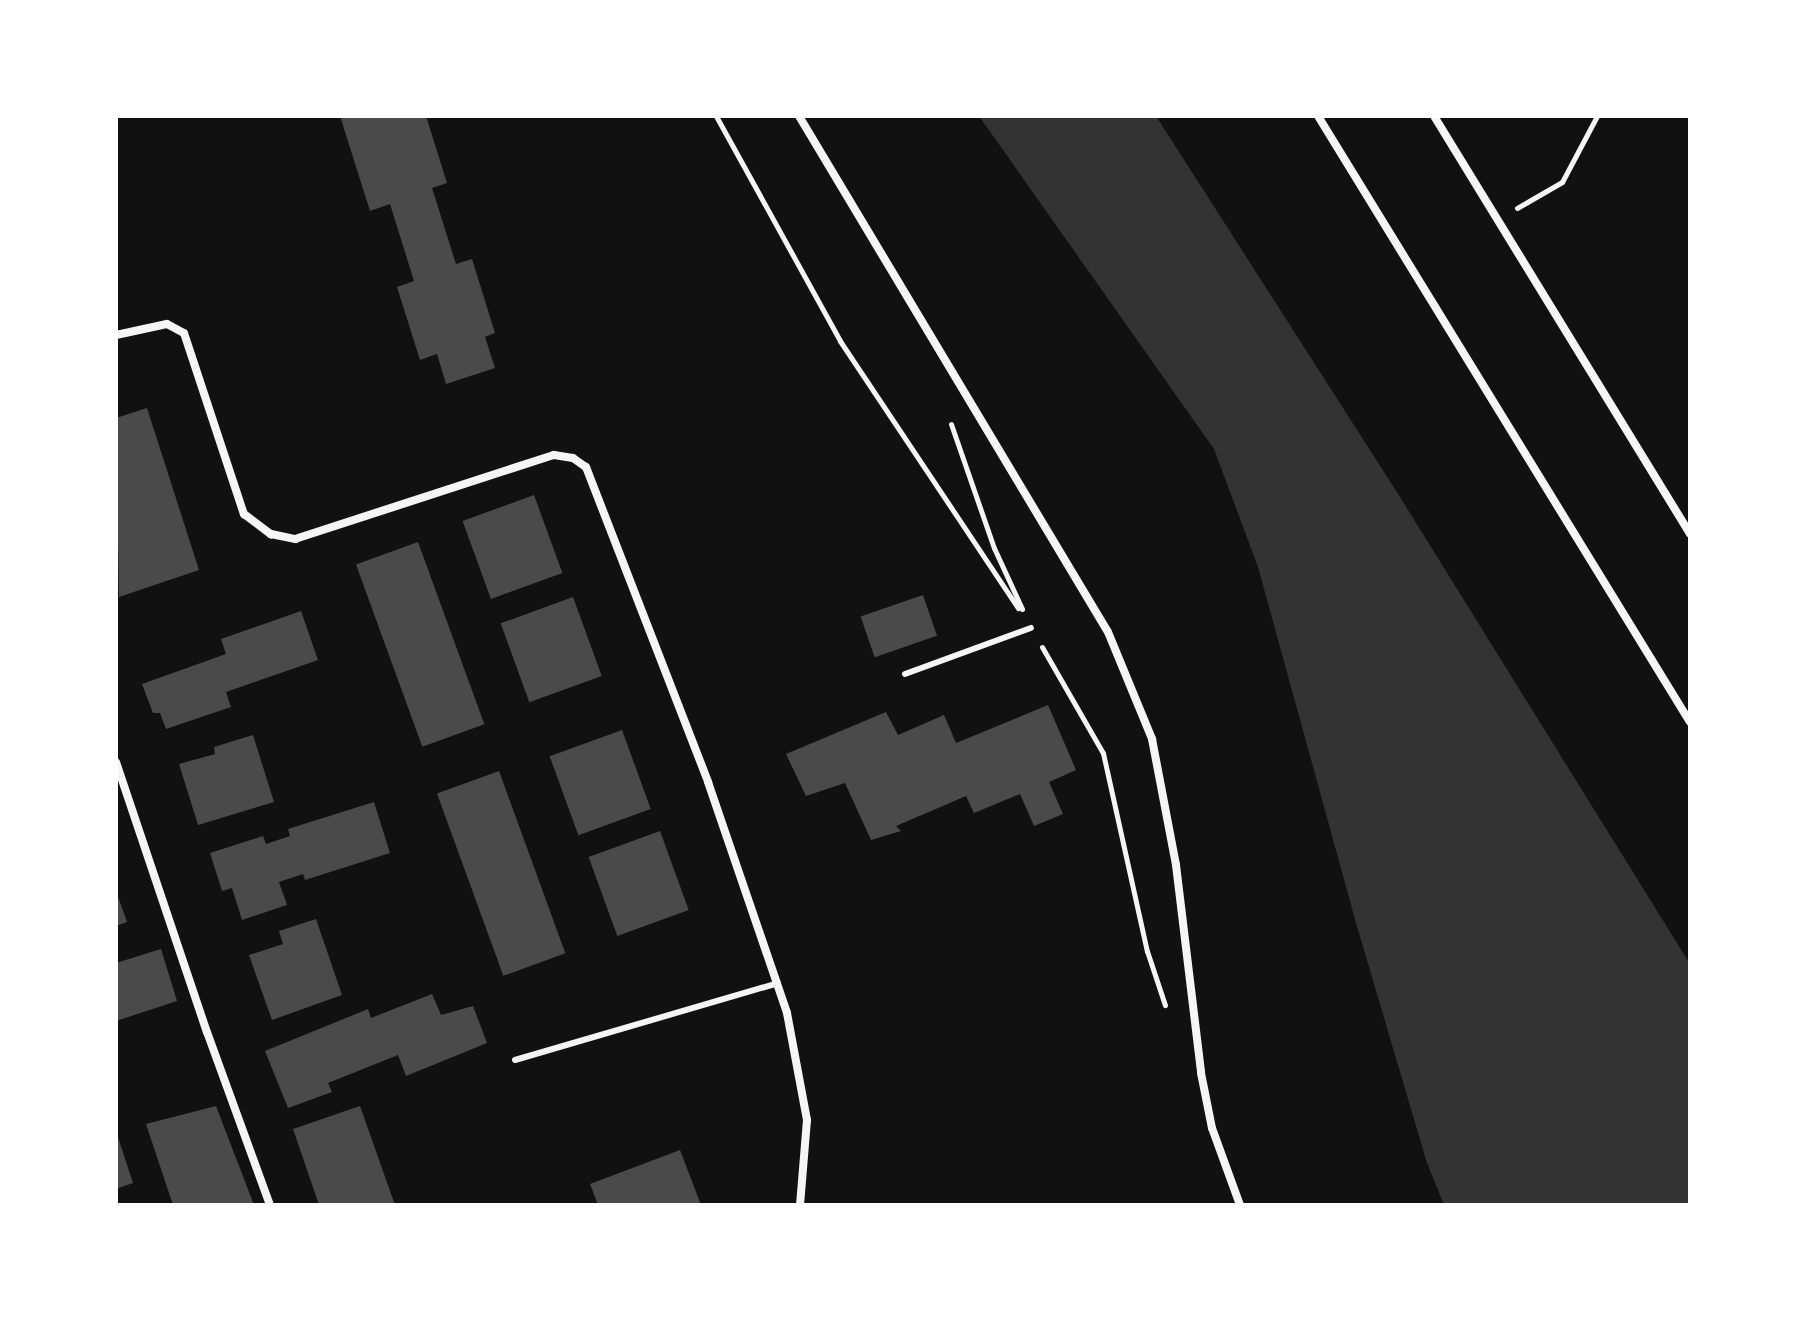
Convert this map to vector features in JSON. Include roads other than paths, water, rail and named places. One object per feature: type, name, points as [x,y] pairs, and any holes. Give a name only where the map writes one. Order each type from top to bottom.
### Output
[{"type":"street","points":[[799,116],[1108,632],[1152,739],[1176,865],[1201,1073],[1212,1128],[1240,1205]]},
{"type":"street","points":[[1318,116],[1690,722]]},
{"type":"street","points":[[1434,116],[1690,534]]},
{"type":"street","points":[[116,335],[167,324],[184,333],[244,514],[271,534],[295,539],[554,455],[573,458],[586,467],[708,782],[778,983],[802,1082],[807,1120],[800,1205]]},
{"type":"street","points":[[116,762],[207,1032],[270,1205]]},
{"type":"lane","points":[[905,674],[1031,628]]},
{"type":"lane","points":[[515,1060],[778,983]]}]
